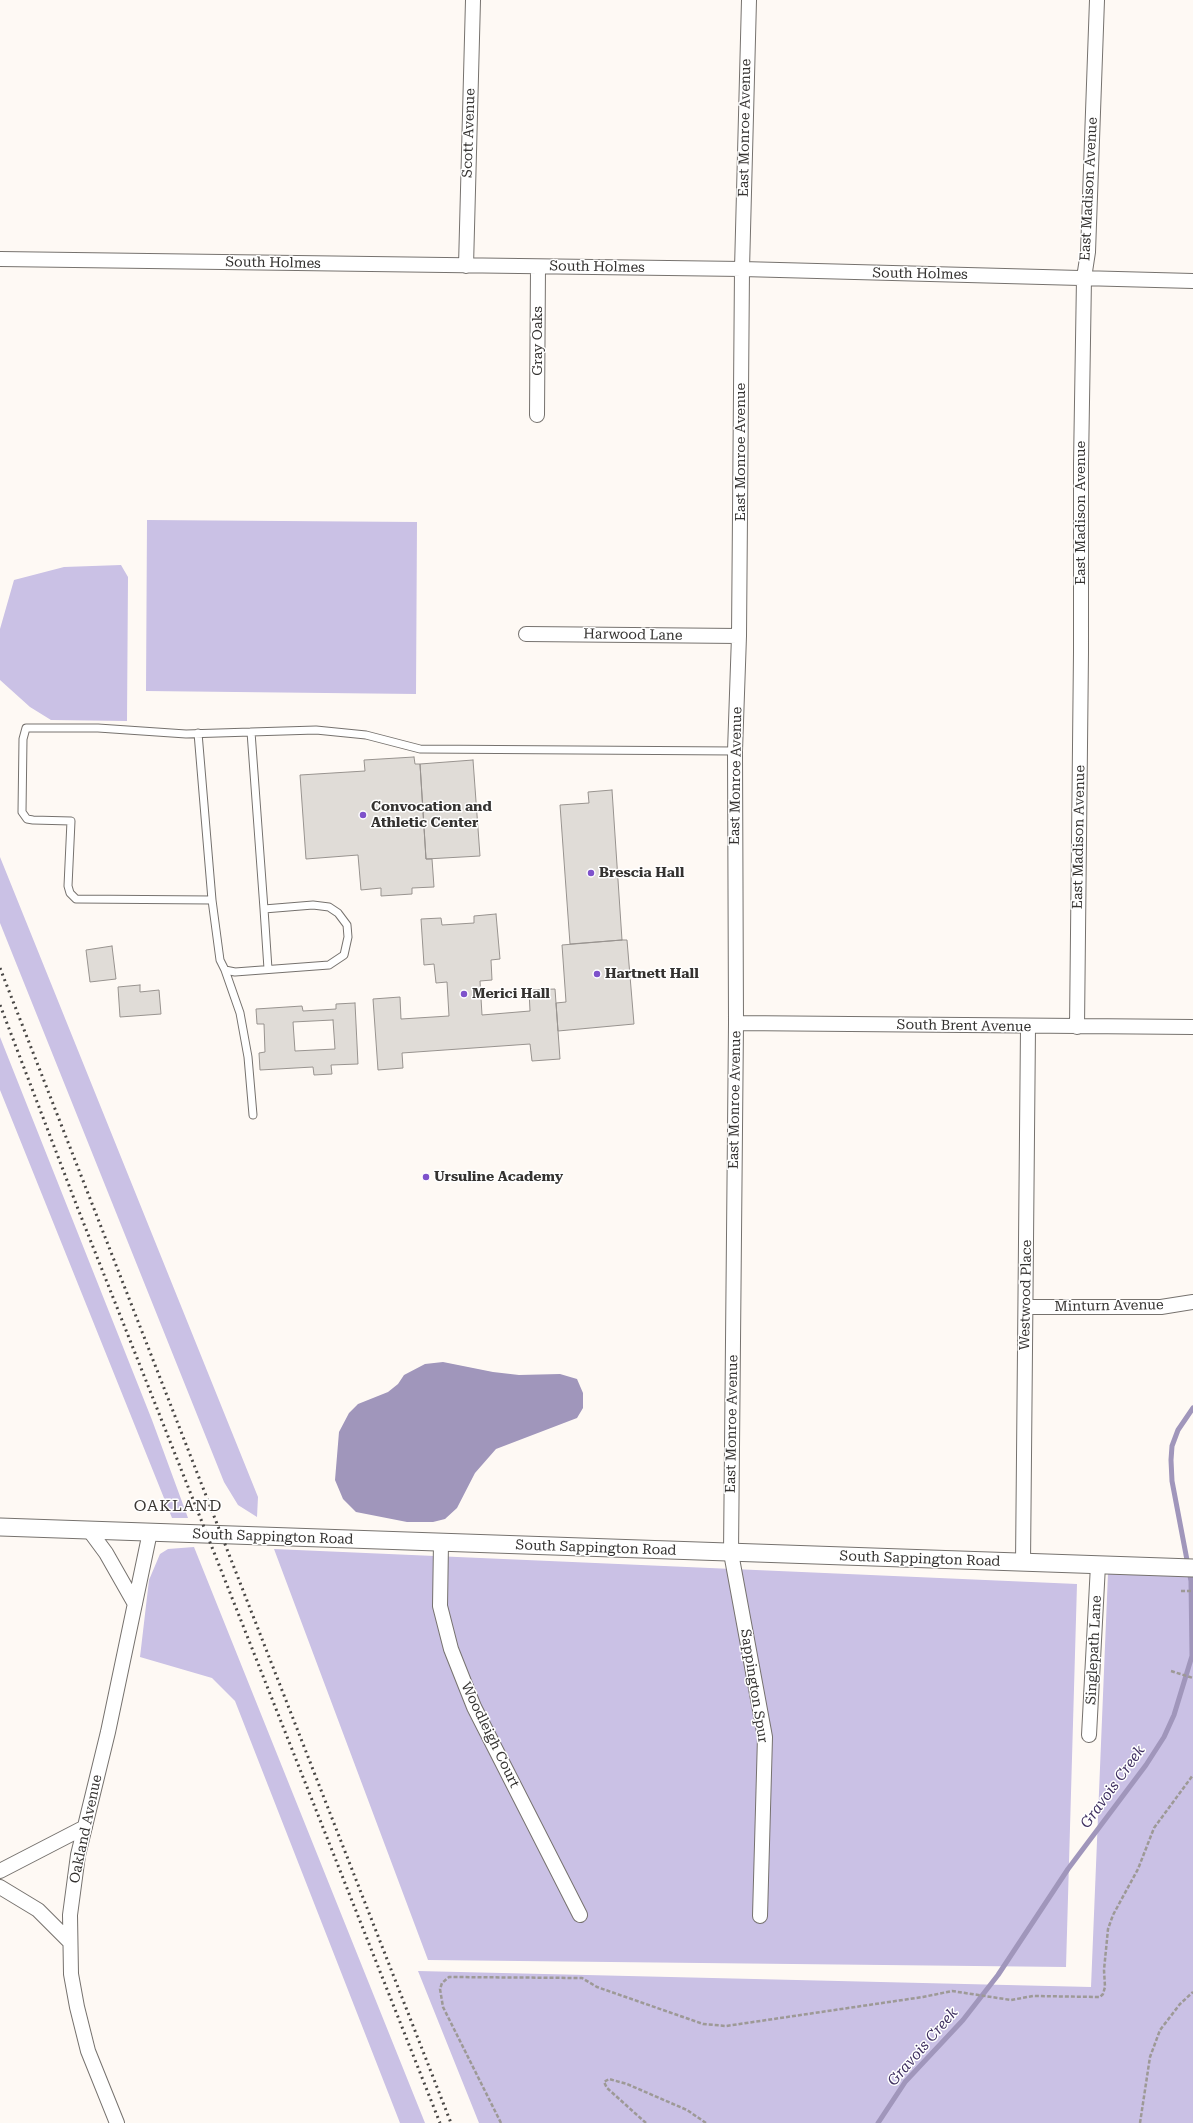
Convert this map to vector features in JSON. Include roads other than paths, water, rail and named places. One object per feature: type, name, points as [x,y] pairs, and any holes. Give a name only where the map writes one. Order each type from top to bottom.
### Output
[{"type":"street","name":"Scott Avenue","points":[[466,266],[473,0]]},
{"type":"street","name":"East Monroe Avenue","points":[[731,1553],[736,1023],[735,751],[740,636],[742,269],[749,0]]},
{"type":"street","name":"East Madison Avenue","points":[[1078,1027],[1081,652],[1080,464],[1084,278],[1088,252],[1097,0]]},
{"type":"street","name":"South Holmes","points":[[0,259],[742,269],[1193,281]]},
{"type":"street","name":"Gray Oaks","points":[[537,415],[538,267]]},
{"type":"street","name":"Harwood Lane","points":[[526,634],[740,636]]},
{"type":"street","name":"South Brent Avenue","points":[[736,1023],[1028,1027],[1193,1027]]},
{"type":"street","name":"Westwood Place","points":[[1023,1563],[1028,1027]]},
{"type":"street","name":"Minturn Avenue","points":[[1026,1307],[1161,1306],[1193,1302]]},
{"type":"street","name":"South Sappington Road","points":[[0,1527],[1193,1568]]},
{"type":"street","points":[[89,1530],[106,1553],[135,1604]]},
{"type":"street","name":"Oakland Avenue","points":[[117,2123],[88,2051],[71,1974],[69,1941],[70,1915],[84,1826],[108,1732],[150,1532]]},
{"type":"street","name":"Woodleigh Court","points":[[441,1543],[440,1606],[451,1649],[474,1707],[580,1915]]},
{"type":"street","name":"Sappington Spur","points":[[731,1553],[765,1737],[760,1916]]},
{"type":"street","name":"Singlepath Lane","points":[[1089,1735],[1098,1565]]},
{"type":"street","points":[[0,1871],[84,1826]]},
{"type":"street","points":[[0,1887],[38,1910],[69,1941]]},
{"type":"lane","points":[[212,900],[76,899],[70,893],[68,886],[71,821],[33,820],[27,818],[22,812],[23,739],[26,728],[98,728],[198,733],[316,730],[366,735],[420,749],[735,751]]},
{"type":"lane","points":[[251,732],[268,969]]},
{"type":"lane","points":[[198,733],[212,900],[220,960],[240,1013],[248,1057],[253,1115]]},
{"type":"lane","points":[[225,970],[235,972],[329,965],[344,955],[348,937],[347,924],[338,913],[328,907],[313,905],[264,909]]},
{"type":"waterway","name":"Gravois Creek","points":[[878,2123],[905,2082],[963,2020],[998,1975],[1068,1869],[1146,1765],[1164,1737],[1174,1715],[1192,1656],[1191,1581],[1172,1481],[1171,1460],[1172,1446],[1178,1430],[1193,1408]]},
{"type":"railway","points":[[0,968],[451,2123]]},
{"type":"railway","points":[[0,1005],[78,1209],[440,2123]]},
{"type":"place","name":"Convocation and Athletic Center","points":[[363,815]]},
{"type":"place","name":"Brescia Hall","points":[[591,873]]},
{"type":"place","name":"Hartnett Hall","points":[[597,974]]},
{"type":"place","name":"Merici Hall","points":[[464,994]]},
{"type":"place","name":"Ursuline Academy","points":[[426,1177]]},
{"type":"district","name":"OAKLAND","points":[[178,1506]]}]
